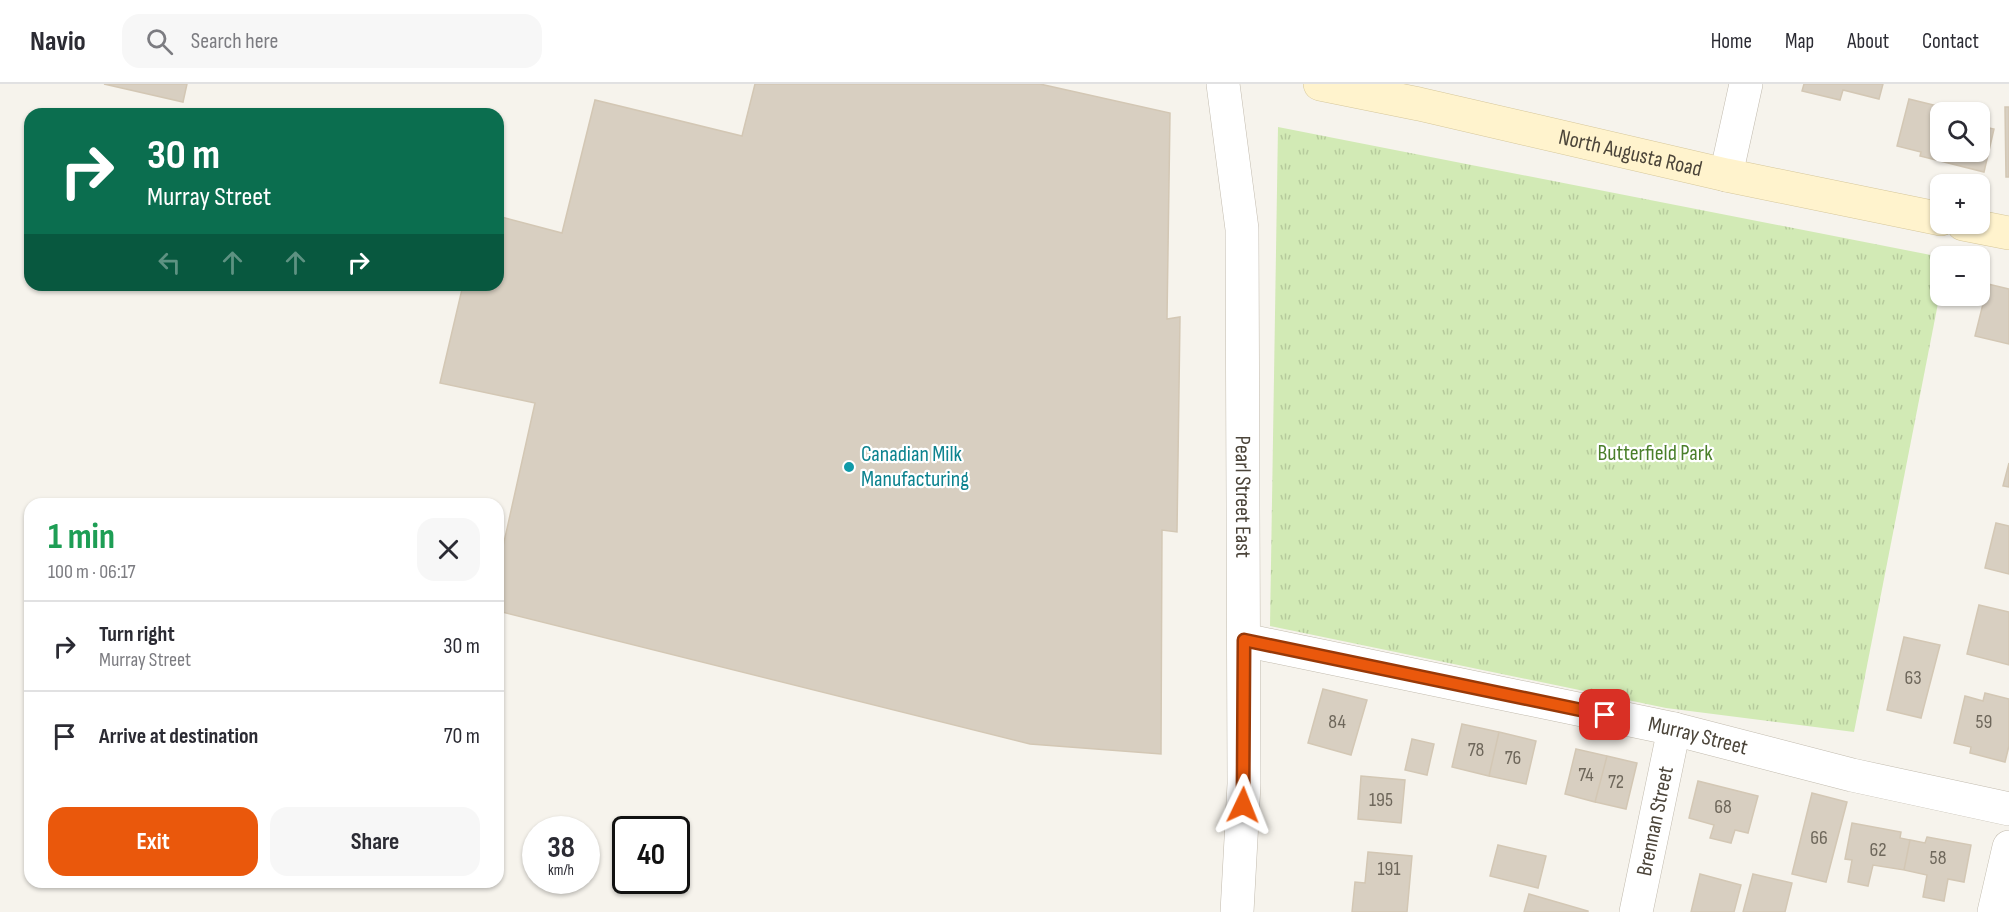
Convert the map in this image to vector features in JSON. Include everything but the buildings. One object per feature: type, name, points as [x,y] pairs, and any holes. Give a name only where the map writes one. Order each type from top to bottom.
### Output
[{"type":"main road","name":"North Augusta Road","points":[[1320,84],[1420,94],[1726,175],[1930,217]]},
{"type":"main road","points":[[1990,229],[2009,233]]},
{"type":"street","name":"Pearl Street East","points":[[1223,84],[1242,229],[1244,784],[1237,912]]},
{"type":"street","points":[[1726,175],[1746,84]]},
{"type":"street","name":"Murray Street","points":[[1244,640],[1674,729],[1852,775],[2009,809]]},
{"type":"street","name":"Brennan Street","points":[[1636,912],[1674,729]]},
{"type":"street","points":[[1994,912],[2009,847]]},
{"type":"green space","name":"Butterfield Park","points":[[1278,127],[1930,255],[1930,306],[1937,306],[1854,732],[1666,708],[1270,626]]},
{"type":"place","name":"Canadian Milk Manufacturing","points":[[849,467]]},
{"type":"route","points":[[1243,805],[1244,640],[1605,715]]}]
